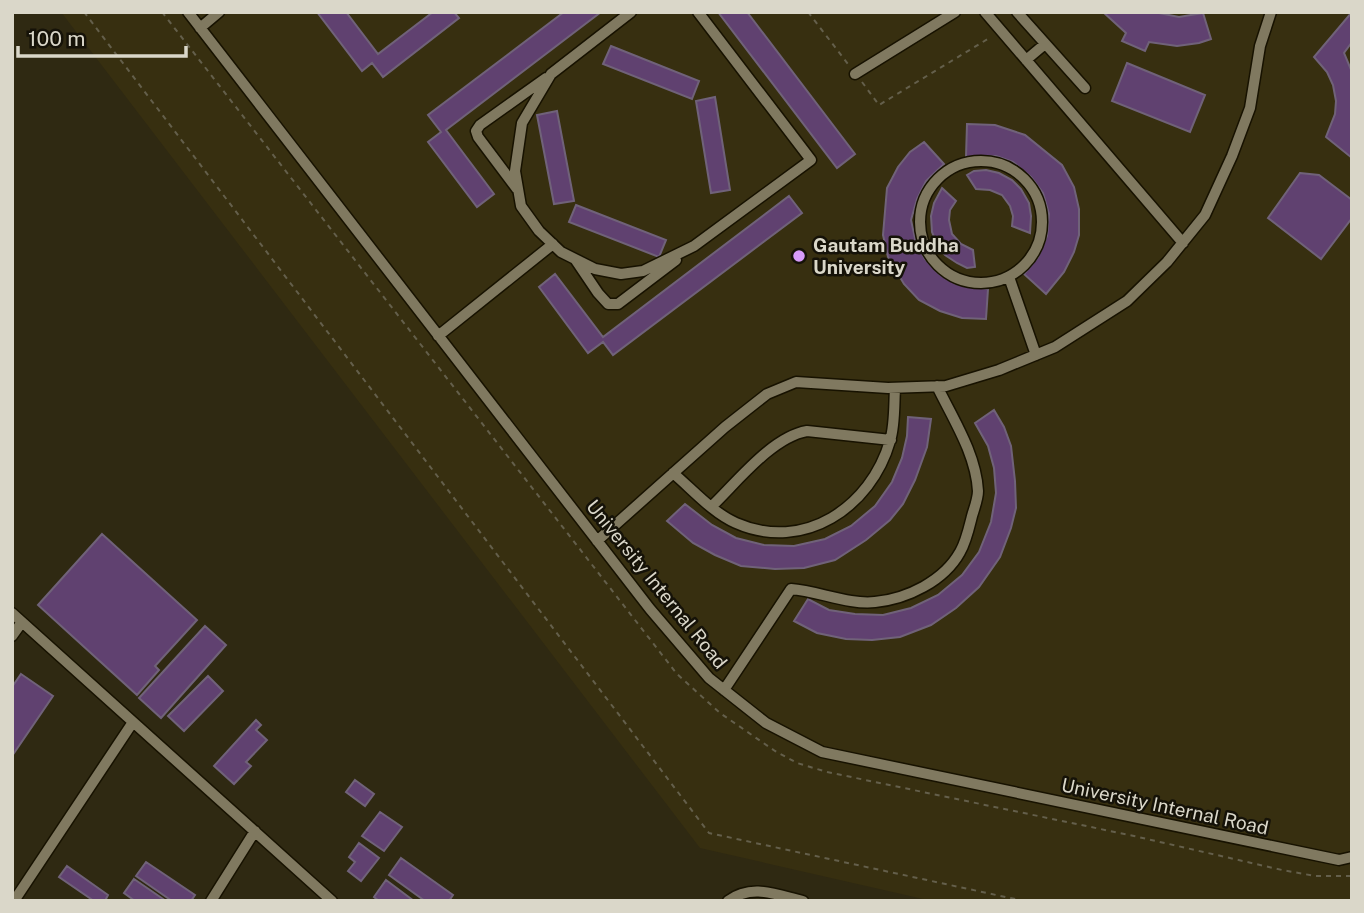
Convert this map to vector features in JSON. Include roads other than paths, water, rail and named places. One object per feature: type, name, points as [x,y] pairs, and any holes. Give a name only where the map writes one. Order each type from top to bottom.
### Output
[{"type":"street","name":"University Internal Road","points":[[188,12],[658,619],[709,678],[766,723],[822,752],[1339,860],[1352,857]]},
{"type":"street","points":[[200,28],[219,12]]},
{"type":"street","points":[[519,191],[476,131],[480,125],[631,12]]},
{"type":"street","points":[[575,258],[608,304],[618,304],[811,160],[698,12]]},
{"type":"street","points":[[855,74],[955,12]]},
{"type":"street","points":[[1017,12],[1085,88]]},
{"type":"street","points":[[597,541],[725,427],[767,394],[796,382],[895,388],[946,386],[999,370],[1055,347],[1127,301],[1167,262],[1205,215],[1250,108],[1259,46],[1271,12]]},
{"type":"street","points":[[989,15],[1183,243]]},
{"type":"street","points":[[1026,60],[1045,44]]},
{"type":"street","points":[[551,74],[522,122],[515,171],[521,206],[539,231],[561,252],[595,269],[621,274],[643,271],[694,246]]},
{"type":"street","points":[[988,160],[1013,168],[1031,184],[1041,206],[1043,228],[1035,253],[1018,272],[1009,277],[997,282],[975,284],[950,276],[930,258],[921,239],[920,215],[928,191],[940,176],[965,162],[988,160]]},
{"type":"street","points":[[438,335],[553,244]]},
{"type":"street","points":[[1009,277],[1037,355]]},
{"type":"street","points":[[724,690],[791,589],[874,603],[900,597],[928,584],[947,569],[960,552],[978,492],[971,457],[937,386]]},
{"type":"street","points":[[673,473],[736,523],[764,531],[798,532],[830,521],[864,494],[879,469],[891,440],[895,388]]},
{"type":"street","points":[[712,506],[777,443],[796,433],[807,431],[891,440]]},
{"type":"street","points":[[12,613],[332,901]]},
{"type":"street","points":[[12,636],[22,622]]},
{"type":"street","points":[[15,901],[133,722]]},
{"type":"street","points":[[211,901],[255,831]]},
{"type":"street","points":[[728,901],[741,892],[758,891],[803,901]]},
{"type":"place","name":"Gautam Buddha University","points":[[799,256]]}]
